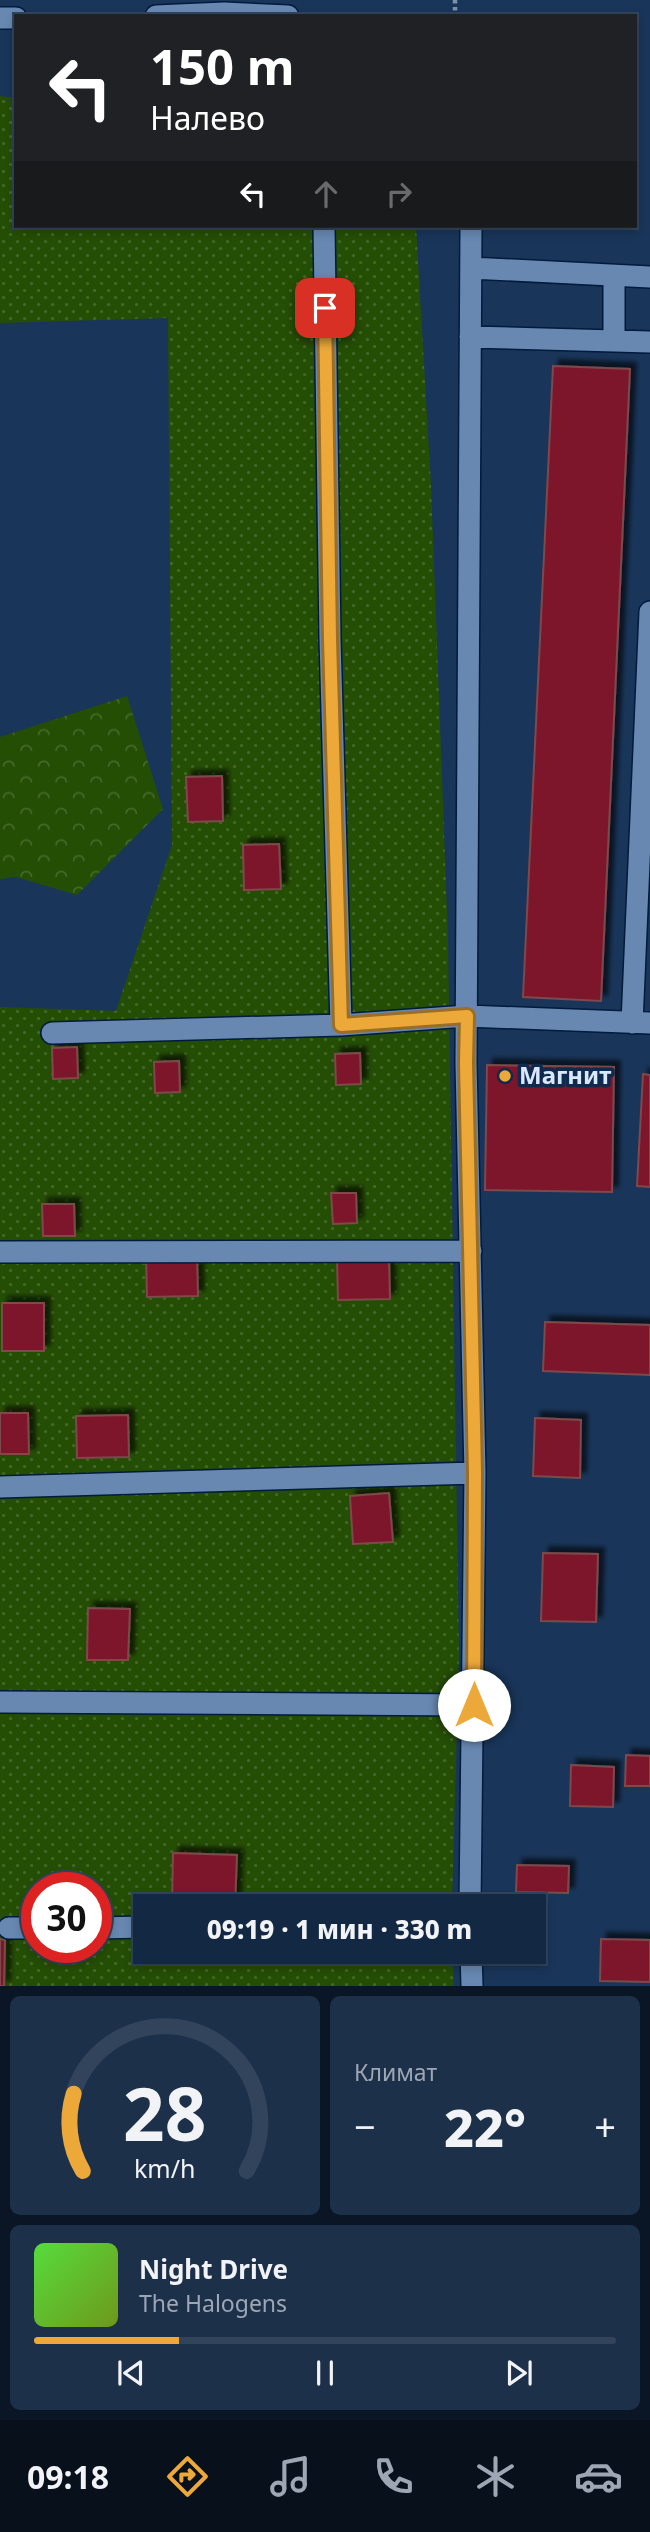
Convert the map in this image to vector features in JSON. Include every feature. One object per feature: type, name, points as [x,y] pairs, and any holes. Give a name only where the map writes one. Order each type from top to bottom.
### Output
[{"type":"street","points":[[201,14],[245,14]]},
{"type":"street","points":[[324,228],[330,639],[341,1025]]},
{"type":"street","points":[[470,1894],[475,1473],[467,1016],[471,228]]},
{"type":"street","points":[[471,268],[650,277]]},
{"type":"street","points":[[614,276],[614,340]]},
{"type":"street","points":[[470,337],[650,342]]},
{"type":"street","points":[[52,1032],[341,1025],[467,1016],[641,1023],[650,612]]},
{"type":"street","points":[[0,1252],[471,1251]]},
{"type":"street","points":[[0,1487],[475,1473]]},
{"type":"street","points":[[0,1702],[474,1705]]},
{"type":"street","points":[[112,1928],[133,1927]]},
{"type":"street","points":[[9,1928],[21,1928]]},
{"type":"street","points":[[471,1964],[472,1986]]},
{"type":"green space","points":[[0,96],[14,98],[14,228],[416,228],[431,485],[448,938],[459,1655],[452,1894],[133,1894],[133,1964],[453,1964],[454,1986],[0,1986],[0,1007],[116,1011],[172,845],[168,318],[0,323]]},
{"type":"green space","points":[[127,696],[163,809],[77,895],[16,877],[0,879],[0,737]]},
{"type":"building","points":[[553,366],[630,369],[601,1001],[523,997]]},
{"type":"building","points":[[222,776],[223,821],[188,822],[186,777]]},
{"type":"building","points":[[279,844],[281,889],[244,890],[243,845]]},
{"type":"building","points":[[77,1047],[78,1078],[53,1079],[52,1048]]},
{"type":"building","points":[[360,1053],[361,1084],[336,1085],[335,1054]]},
{"type":"building","points":[[179,1061],[180,1092],[155,1093],[154,1062]]},
{"type":"building","points":[[487,1065],[614,1067],[612,1192],[485,1190]]},
{"type":"building","points":[[643,1074],[650,1075],[650,1187],[637,1186]]},
{"type":"building","points":[[331,1193],[356,1193],[357,1223],[333,1224]]},
{"type":"building","points":[[42,1204],[74,1204],[75,1236],[43,1236]]},
{"type":"building","points":[[197,1255],[198,1296],[147,1297],[146,1256]]},
{"type":"building","points":[[389,1258],[390,1299],[338,1300],[337,1259]]},
{"type":"building","points":[[2,1303],[44,1303],[44,1351],[2,1351]]},
{"type":"building","points":[[545,1322],[650,1325],[650,1375],[543,1371]]},
{"type":"building","points":[[0,1413],[28,1413],[29,1454],[0,1454]]},
{"type":"building","points":[[128,1415],[129,1457],[77,1458],[76,1416]]},
{"type":"building","points":[[535,1418],[581,1420],[580,1478],[533,1476]]},
{"type":"building","points":[[389,1493],[393,1542],[353,1544],[350,1496]]},
{"type":"building","points":[[543,1553],[598,1554],[596,1622],[541,1621]]},
{"type":"building","points":[[88,1608],[130,1609],[128,1660],[87,1660]]},
{"type":"building","points":[[626,1755],[650,1756],[650,1786],[625,1786]]},
{"type":"building","points":[[571,1765],[614,1767],[613,1807],[570,1806]]},
{"type":"building","points":[[173,1853],[237,1855],[235,1894],[172,1894]]},
{"type":"building","points":[[517,1865],[569,1866],[568,1893],[516,1892]]},
{"type":"building","points":[[0,1939],[5,1940],[4,1986],[0,1986]]},
{"type":"building","points":[[601,1939],[650,1940],[650,1982],[600,1981]]},
{"type":"place","name":"Магнит","points":[[505,1076]]},
{"type":"route","points":[[325,308],[330,639],[341,1025],[467,1016],[475,1473],[474,1705]]}]
